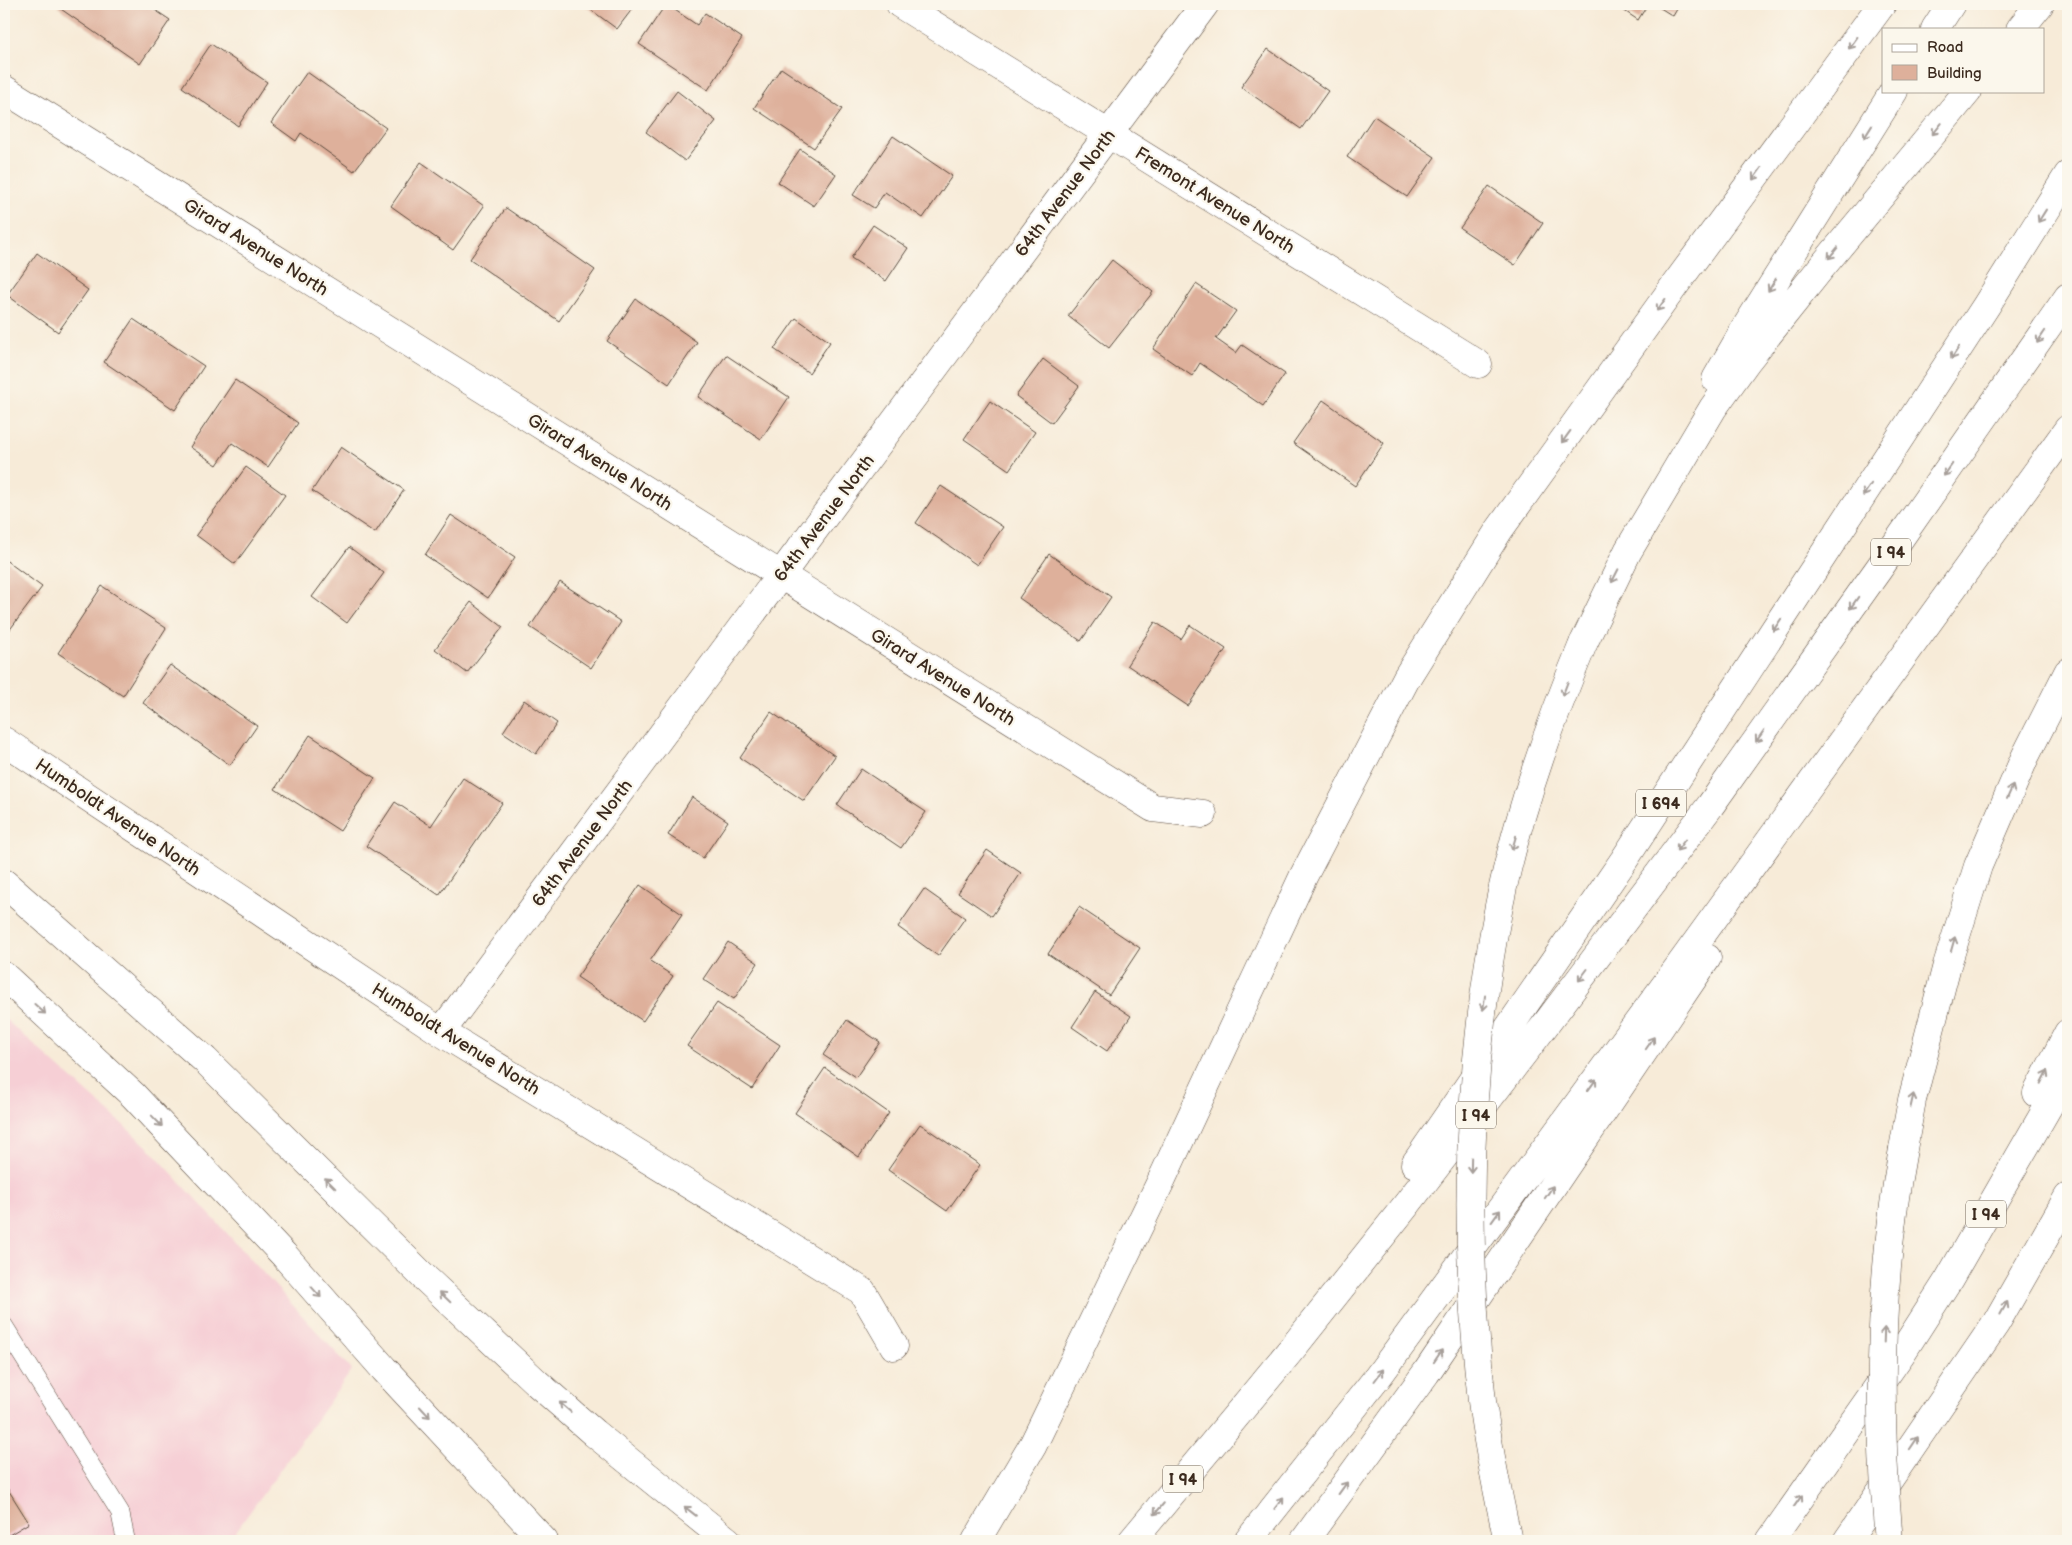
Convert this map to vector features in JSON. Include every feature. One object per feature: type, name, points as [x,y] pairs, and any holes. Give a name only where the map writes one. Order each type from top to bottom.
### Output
[{"type":"main road","name":"Fremont Avenue North","points":[[900,4],[1478,364]]},
{"type":"main road","name":"64th Avenue North","points":[[441,1032],[1205,4]]},
{"type":"main road","points":[[976,1541],[1033,1445],[1162,1179],[1299,884],[1407,677],[1499,530],[1681,277],[1882,4]]},
{"type":"main road","points":[[1936,28],[1951,4]]},
{"type":"main road","points":[[2021,28],[2040,4]]},
{"type":"main road","name":"Girard Avenue North","points":[[4,89],[1153,808],[1203,814]]},
{"type":"main road","points":[[1508,1541],[1482,1402],[1474,1306],[1470,1206],[1473,1106],[1490,958],[1511,854],[1553,721],[1583,644],[1661,478],[1698,409],[1751,319],[1893,92]]},
{"type":"main road","points":[[1628,551],[1702,426],[1746,362],[1821,268],[1967,92]]},
{"type":"main road","name":"I 694","points":[[1234,1417],[1435,1137],[1624,860],[1976,322],[2068,175]]},
{"type":"main road","name":"I 94","points":[[1132,1541],[1295,1345],[1543,1028],[1710,806],[1902,536],[2068,297]]},
{"type":"main road","points":[[1248,1541],[1383,1370],[1995,531],[2068,428]]},
{"type":"main road","points":[[1304,1541],[1426,1373],[1995,531]]},
{"type":"main road","points":[[1889,1541],[1882,1414],[1890,1230],[1894,1197],[1912,1100],[1947,965],[1978,866],[2025,757],[2068,672]]},
{"type":"main road","name":"Humboldt Avenue North","points":[[4,741],[441,1032],[862,1290],[894,1346]]},
{"type":"main road","points":[[4,883],[205,1060],[426,1279],[537,1383],[601,1439],[728,1541]]},
{"type":"main road","points":[[4,976],[119,1083],[172,1137],[284,1255],[384,1369],[544,1541]]},
{"type":"main road","points":[[1901,1354],[2068,1033]]},
{"type":"main road","name":"I 94","points":[[1770,1541],[1901,1354],[1948,1279],[2068,1072]]},
{"type":"main road","points":[[1847,1541],[1996,1323],[2068,1197]]},
{"type":"lane","points":[[4,1326],[120,1512],[126,1541]]},
{"type":"shaded area","points":[[4,1018],[149,1148],[352,1370],[229,1541],[4,1541]]},
{"type":"building","points":[[60,4],[146,4],[170,20],[140,64],[58,7]]},
{"type":"building","points":[[583,4],[636,4],[617,29]]},
{"type":"building","points":[[666,4],[697,25],[705,13],[742,38],[708,90],[639,44]]},
{"type":"building","points":[[1614,4],[1648,4],[1638,20]]},
{"type":"building","points":[[1654,4],[1680,4],[1673,16]]},
{"type":"building","points":[[211,44],[267,82],[238,126],[182,87]]},
{"type":"building","points":[[1268,49],[1328,91],[1301,129],[1241,87]]},
{"type":"building","points":[[781,68],[842,109],[814,148],[754,108]]},
{"type":"building","points":[[307,72],[386,128],[354,171],[301,133],[296,141],[271,123]]},
{"type":"building","points":[[677,91],[716,121],[685,161],[646,132]]},
{"type":"building","points":[[1374,116],[1435,157],[1407,197],[1347,157]]},
{"type":"building","points":[[893,136],[952,176],[923,218],[885,192],[874,208],[853,195]]},
{"type":"building","points":[[800,149],[836,174],[814,206],[778,182]]},
{"type":"building","points":[[421,162],[484,206],[453,250],[391,206]]},
{"type":"building","points":[[1489,186],[1543,223],[1515,265],[1460,228]]},
{"type":"building","points":[[506,208],[595,270],[559,321],[470,259]]},
{"type":"building","points":[[873,225],[908,248],[886,281],[851,258]]},
{"type":"building","points":[[37,253],[88,290],[58,332],[7,295]]},
{"type":"building","points":[[1112,260],[1153,292],[1109,348],[1068,316]]},
{"type":"building","points":[[1196,284],[1236,311],[1216,339],[1236,353],[1242,345],[1285,374],[1263,406],[1200,363],[1192,376],[1153,349]]},
{"type":"building","points":[[636,299],[697,342],[669,384],[607,341]]},
{"type":"building","points":[[796,318],[830,342],[809,373],[774,349]]},
{"type":"building","points":[[133,319],[204,366],[175,410],[104,362]]},
{"type":"building","points":[[726,355],[789,397],[761,439],[698,397]]},
{"type":"building","points":[[1043,359],[1079,386],[1052,423],[1016,396]]},
{"type":"building","points":[[235,380],[298,423],[268,467],[232,443],[217,465],[190,447]]},
{"type":"building","points":[[1323,400],[1384,443],[1355,486],[1293,443]]},
{"type":"building","points":[[990,401],[1035,432],[1009,470],[964,439]]},
{"type":"building","points":[[341,447],[404,490],[375,533],[312,491]]},
{"type":"building","points":[[246,467],[285,495],[235,564],[196,535]]},
{"type":"building","points":[[941,486],[1003,527],[977,565],[916,523]]},
{"type":"building","points":[[451,515],[515,557],[488,598],[425,555]]},
{"type":"building","points":[[349,547],[384,573],[347,623],[312,597]]},
{"type":"building","points":[[1049,554],[1111,597],[1081,641],[1019,598]]},
{"type":"building","points":[[4,559],[42,587],[8,632],[4,629]]},
{"type":"building","points":[[560,582],[621,622],[591,668],[530,627]]},
{"type":"building","points":[[102,586],[166,628],[123,696],[58,653]]},
{"type":"building","points":[[471,602],[503,627],[467,673],[435,649]]},
{"type":"building","points":[[1155,622],[1181,639],[1190,625],[1226,649],[1188,706],[1127,665]]},
{"type":"building","points":[[170,665],[257,726],[230,765],[143,703]]},
{"type":"building","points":[[524,700],[557,723],[536,754],[503,732]]},
{"type":"building","points":[[771,712],[835,756],[804,801],[740,758]]},
{"type":"building","points":[[310,735],[375,778],[340,831],[275,789]]},
{"type":"building","points":[[861,769],[926,812],[901,848],[837,805]]},
{"type":"building","points":[[463,778],[502,803],[439,895],[366,846],[395,802],[431,826]]},
{"type":"building","points":[[692,797],[728,821],[703,858],[668,835]]},
{"type":"building","points":[[987,850],[1021,873],[992,916],[958,893]]},
{"type":"building","points":[[640,885],[682,914],[650,961],[673,976],[643,1021],[577,977]]},
{"type":"building","points":[[924,889],[965,918],[938,956],[898,927]]},
{"type":"building","points":[[1079,907],[1140,948],[1109,995],[1048,954]]},
{"type":"building","points":[[728,942],[758,963],[734,999],[703,979]]},
{"type":"building","points":[[1095,992],[1131,1016],[1107,1051],[1072,1027]]},
{"type":"building","points":[[717,1003],[780,1045],[752,1089],[687,1046]]},
{"type":"building","points":[[847,1020],[880,1042],[856,1077],[823,1055]]},
{"type":"building","points":[[825,1068],[889,1113],[859,1157],[795,1113]]},
{"type":"building","points":[[920,1124],[980,1165],[947,1211],[888,1170]]},
{"type":"building","points":[[4,1483],[29,1523],[4,1538]]}]
